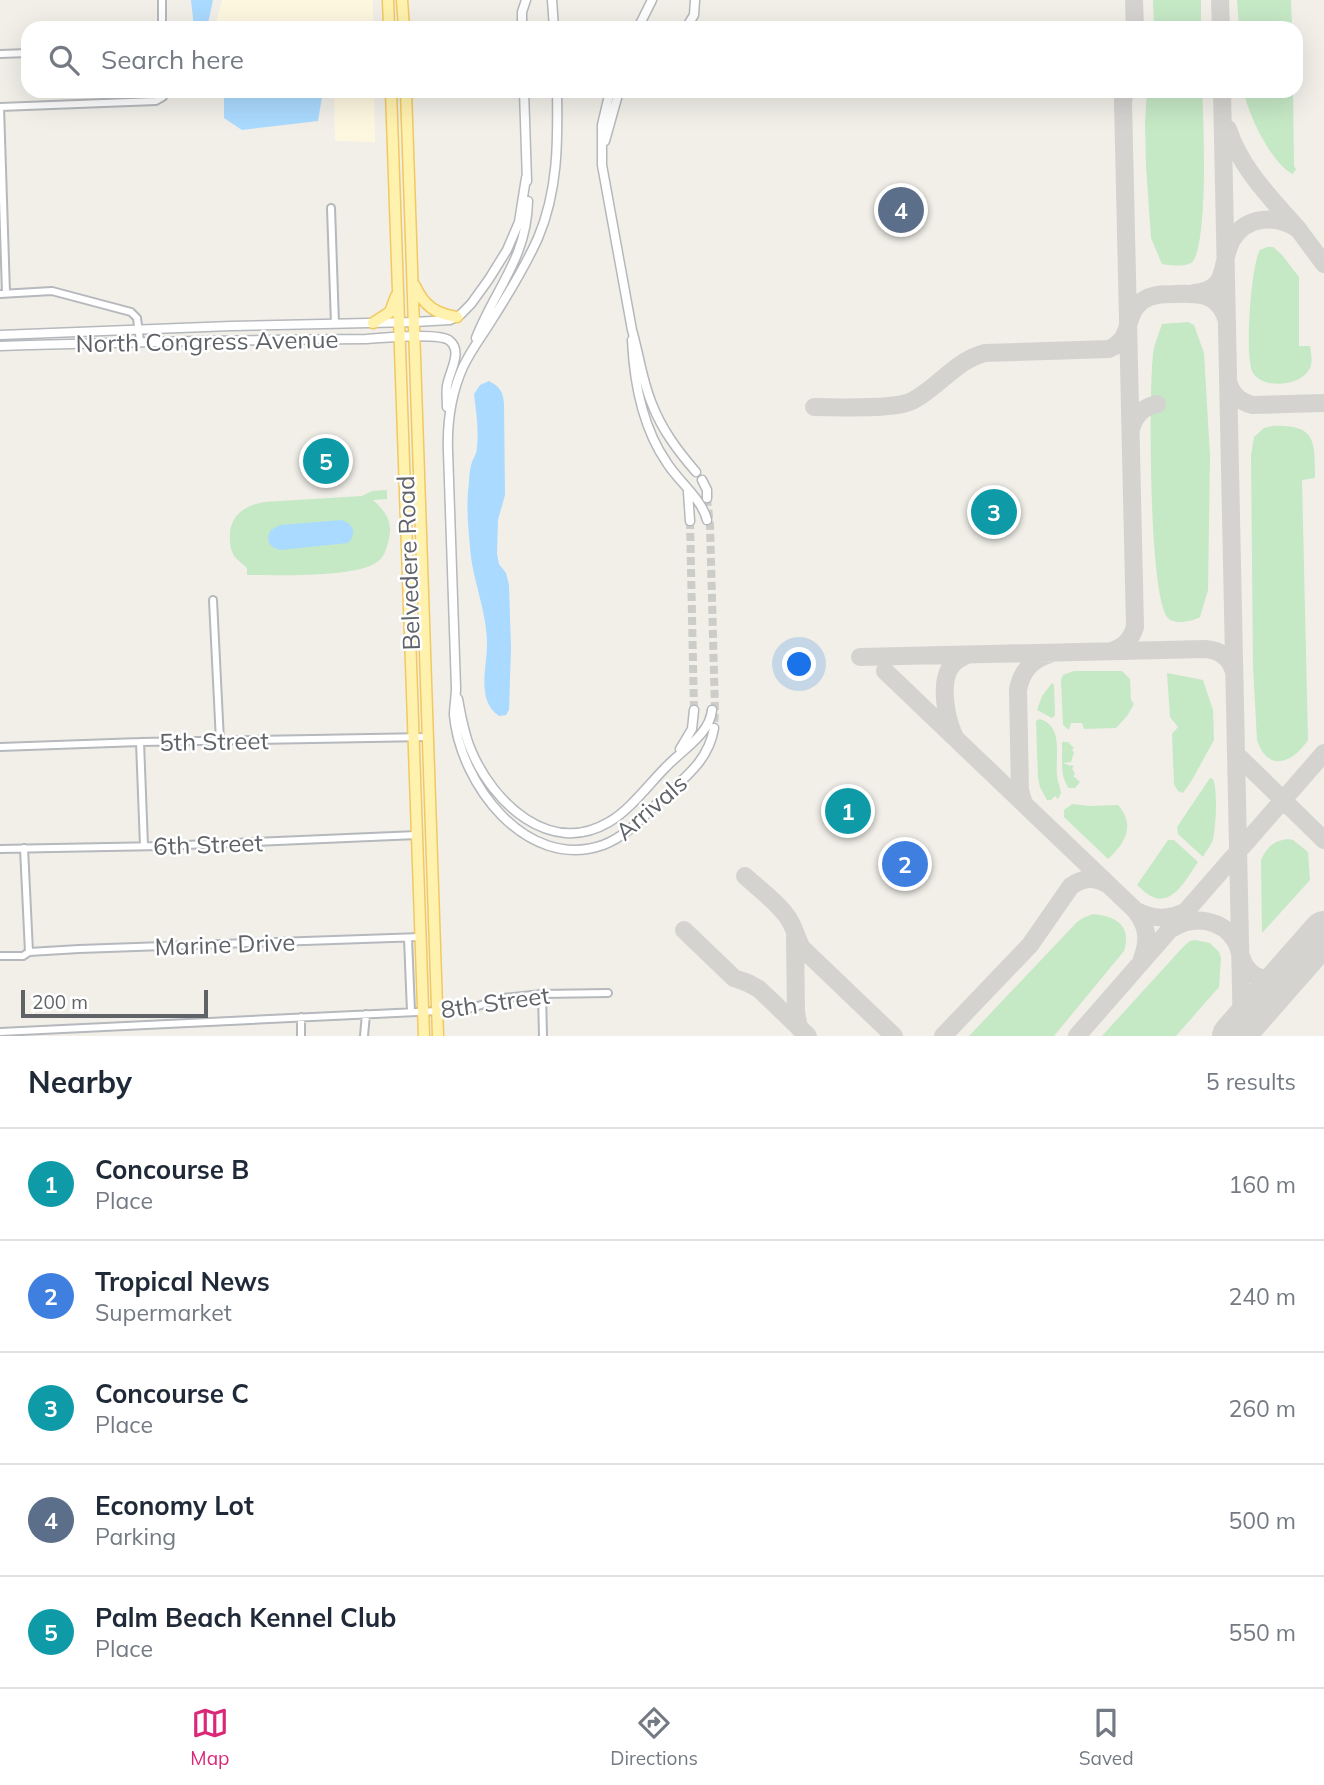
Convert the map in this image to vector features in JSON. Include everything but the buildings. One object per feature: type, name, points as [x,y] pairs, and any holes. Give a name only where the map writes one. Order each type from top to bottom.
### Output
[{"type":"main road","points":[[388,0],[389,21]]},
{"type":"main road","points":[[402,0],[404,21]]},
{"type":"main road","name":"Belvedere Road","points":[[391,98],[424,1036]]},
{"type":"main road","name":"Belvedere Road","points":[[406,98],[439,1036]]},
{"type":"main road","points":[[413,281],[429,307],[442,315],[457,317]]},
{"type":"main road","points":[[373,323],[392,309],[398,285]]},
{"type":"street","points":[[162,0],[162,21]]},
{"type":"street","points":[[522,21],[526,0]]},
{"type":"street","points":[[552,0],[554,21]]},
{"type":"street","points":[[642,21],[652,0]]},
{"type":"street","points":[[690,21],[694,15],[695,0]]},
{"type":"street","points":[[0,54],[21,53]]},
{"type":"street","points":[[140,341],[137,318],[131,312],[52,291],[3,293],[0,107],[156,101],[159,98]]},
{"type":"street","points":[[524,98],[527,211],[521,245],[513,266],[483,320],[456,386],[448,427],[456,688],[467,739],[480,768],[493,787],[525,819],[544,829],[566,833],[588,831],[618,816],[701,733],[710,720],[712,710]]},
{"type":"street","points":[[471,351],[523,269],[545,218],[557,162],[557,98]]},
{"type":"street","points":[[608,98],[602,125],[601,154],[632,330],[655,412],[669,439],[696,472]]},
{"type":"street","points":[[601,154],[618,98]]},
{"type":"street","points":[[457,317],[483,288],[510,243],[521,215],[526,178]]},
{"type":"street","points":[[331,208],[335,324]]},
{"type":"street","name":"North Congress Avenue","points":[[0,335],[414,323],[457,317]]},
{"type":"street","points":[[632,330],[633,356],[643,414],[656,445],[702,508],[707,520]]},
{"type":"street","name":"North Congress Avenue","points":[[0,346],[440,336],[454,345],[456,352],[446,389],[448,427]]},
{"type":"street","points":[[702,480],[707,490],[707,498]]},
{"type":"street","points":[[688,490],[690,521]]},
{"type":"street","points":[[213,600],[220,741]]},
{"type":"street","name":"Arrivals","points":[[456,688],[454,713],[458,735],[466,760],[483,793],[516,829],[537,842],[570,850],[592,848],[629,831],[699,765],[709,746],[714,728]]},
{"type":"street","points":[[675,758],[691,733],[694,710]]},
{"type":"street","name":"5th Street","points":[[0,747],[428,737]]},
{"type":"street","points":[[140,742],[145,846]]},
{"type":"street","name":"6th Street","points":[[0,849],[417,835]]},
{"type":"street","points":[[24,848],[29,952]]},
{"type":"street","name":"Marine Drive","points":[[0,956],[23,956],[29,952],[421,937]]},
{"type":"street","points":[[408,938],[411,1012]]},
{"type":"street","name":"8th Street","points":[[0,1032],[423,1012],[472,1008],[502,998],[542,994],[608,993]]},
{"type":"street","points":[[542,994],[544,1036]]},
{"type":"street","points":[[364,1036],[366,1014]]},
{"type":"street","points":[[301,1017],[301,1036]]},
{"type":"shaded area","points":[[222,0],[373,0],[373,21],[217,21]]},
{"type":"shaded area","points":[[334,98],[374,98],[375,142],[335,141]]},
{"type":"green space","points":[[1153,0],[1201,0],[1201,21],[1154,21]]},
{"type":"green space","points":[[1237,0],[1291,0],[1292,21],[1238,21]]},
{"type":"green space","points":[[1147,98],[1202,98],[1204,179],[1201,230],[1198,249],[1193,261],[1187,265],[1162,264],[1151,238],[1145,122]]},
{"type":"green space","points":[[1245,98],[1293,98],[1296,169],[1293,174],[1277,161],[1269,150]]},
{"type":"green space","points":[[1273,247],[1282,255],[1299,277],[1299,346],[1310,346],[1311,354],[1311,366],[1306,374],[1283,384],[1265,382],[1258,378],[1250,365],[1249,332],[1254,273],[1260,250]]},
{"type":"green space","points":[[1188,322],[1194,325],[1204,353],[1210,456],[1208,590],[1200,617],[1180,622],[1169,619],[1162,605],[1157,576],[1152,494],[1152,375],[1154,351],[1162,324]]},
{"type":"green space","points":[[1264,428],[1297,428],[1305,432],[1313,445],[1315,465],[1315,478],[1302,480],[1308,740],[1295,754],[1281,761],[1268,757],[1257,740],[1253,667],[1251,455],[1254,437]]},
{"type":"green space","points":[[387,490],[387,499],[373,500],[389,521],[387,545],[380,560],[367,567],[334,573],[247,575],[247,568],[232,552],[230,532],[234,519],[250,506],[264,502],[362,496],[372,491]]},
{"type":"green space","points":[[1074,671],[1122,671],[1130,679],[1131,700],[1134,704],[1116,728],[1084,729],[1082,723],[1071,723],[1069,730],[1063,725],[1061,680],[1063,675]]},
{"type":"green space","points":[[1167,673],[1203,680],[1213,710],[1214,740],[1183,793],[1178,791],[1174,784],[1172,734],[1178,727],[1170,717]]},
{"type":"green space","points":[[1052,683],[1055,715],[1052,718],[1037,710],[1042,696]]},
{"type":"green space","points":[[1040,719],[1052,728],[1057,743],[1057,776],[1061,793],[1058,799],[1055,796],[1047,800],[1040,787],[1036,721]]},
{"type":"green space","points":[[1062,742],[1068,742],[1074,748],[1071,762],[1063,763],[1074,766],[1073,776],[1080,782],[1075,788],[1069,788],[1064,778],[1062,766]]},
{"type":"green space","points":[[1210,778],[1213,779],[1216,792],[1215,820],[1212,842],[1203,857],[1178,834],[1177,827]]},
{"type":"green space","points":[[1072,804],[1118,805],[1126,820],[1126,834],[1108,859],[1064,817],[1064,810]]},
{"type":"green space","points":[[1288,839],[1308,852],[1310,880],[1262,933],[1261,860],[1271,845]]},
{"type":"green space","points":[[1168,840],[1174,840],[1198,862],[1179,889],[1166,898],[1159,899],[1137,885]]},
{"type":"green space","points":[[1093,914],[1109,917],[1120,924],[1126,935],[1124,951],[1054,1036],[969,1036],[1077,922]]},
{"type":"green space","points":[[1195,940],[1210,943],[1219,952],[1219,987],[1176,1036],[1102,1036],[1184,946]]},
{"type":"water","points":[[191,0],[213,0],[208,21],[193,21]]},
{"type":"water","points":[[224,98],[322,98],[318,121],[242,130],[224,118]]},
{"type":"water","points":[[489,381],[500,390],[504,404],[505,495],[498,520],[497,554],[509,585],[511,648],[509,710],[506,715],[499,716],[487,701],[485,691],[486,629],[471,559],[468,515],[470,472],[478,440],[474,394],[480,385]]},
{"type":"water","points":[[342,520],[353,530],[353,536],[348,543],[280,550],[273,547],[268,540],[271,530],[280,525]]},
{"type":"taxiway","points":[[1134,0],[1135,21]]},
{"type":"taxiway","points":[[1220,0],[1221,21]]},
{"type":"taxiway","points":[[1112,651],[1126,642],[1135,627],[1124,98]]},
{"type":"taxiway","points":[[1222,98],[1242,1036]]},
{"type":"taxiway","points":[[1194,293],[1206,291],[1219,281],[1232,240],[1245,226],[1271,220],[1298,229],[1249,170],[1228,129]]},
{"type":"taxiway","points":[[1298,229],[1324,264]]},
{"type":"taxiway","points":[[814,407],[904,404],[921,395],[965,362],[985,353],[1109,349],[1122,339],[1136,307],[1154,296],[1192,294],[1207,297],[1219,305],[1227,321]]},
{"type":"taxiway","points":[[1228,381],[1237,397],[1252,405],[1324,403]]},
{"type":"taxiway","points":[[1131,429],[1140,412],[1157,404]]},
{"type":"taxiway","points":[[860,657],[1205,649],[1224,655],[1234,672]]},
{"type":"taxiway","points":[[1024,804],[1020,790],[1018,690],[1028,667],[1050,654]]},
{"type":"taxiway","points":[[954,735],[947,711],[945,683],[952,666],[967,655]]},
{"type":"taxiway","points":[[885,671],[1135,910],[1161,918],[1187,911]]},
{"type":"taxiway","points":[[1077,1036],[1324,753]]},
{"type":"taxiway","points":[[1236,754],[1324,840]]},
{"type":"taxiway","points":[[745,876],[786,915],[802,948],[894,1036]]},
{"type":"taxiway","points":[[943,1036],[1030,945],[1071,886],[1089,879],[1107,884]]},
{"type":"taxiway","points":[[1135,910],[1146,933],[1142,959]]},
{"type":"taxiway","points":[[1173,928],[1190,921],[1216,924],[1230,934],[1244,964],[1256,976],[1273,978],[1290,970]]},
{"type":"taxiway","points":[[684,930],[734,978],[759,989],[808,1036]]},
{"type":"taxiway","points":[[795,936],[796,1012],[799,1028]]},
{"type":"runway","points":[[1233,1036],[1324,932]]},
{"type":"tunnel","points":[[707,498],[710,525],[714,728]]},
{"type":"tunnel","points":[[690,521],[694,710]]},
{"type":"place","name":"Economy Lot","points":[[901,210]]},
{"type":"place","name":"Palm Beach Kennel Club","points":[[326,461]]},
{"type":"place","name":"Concourse C","points":[[994,512]]},
{"type":"place","name":"Concourse B","points":[[848,811]]},
{"type":"place","name":"Tropical News","points":[[905,864]]}]
